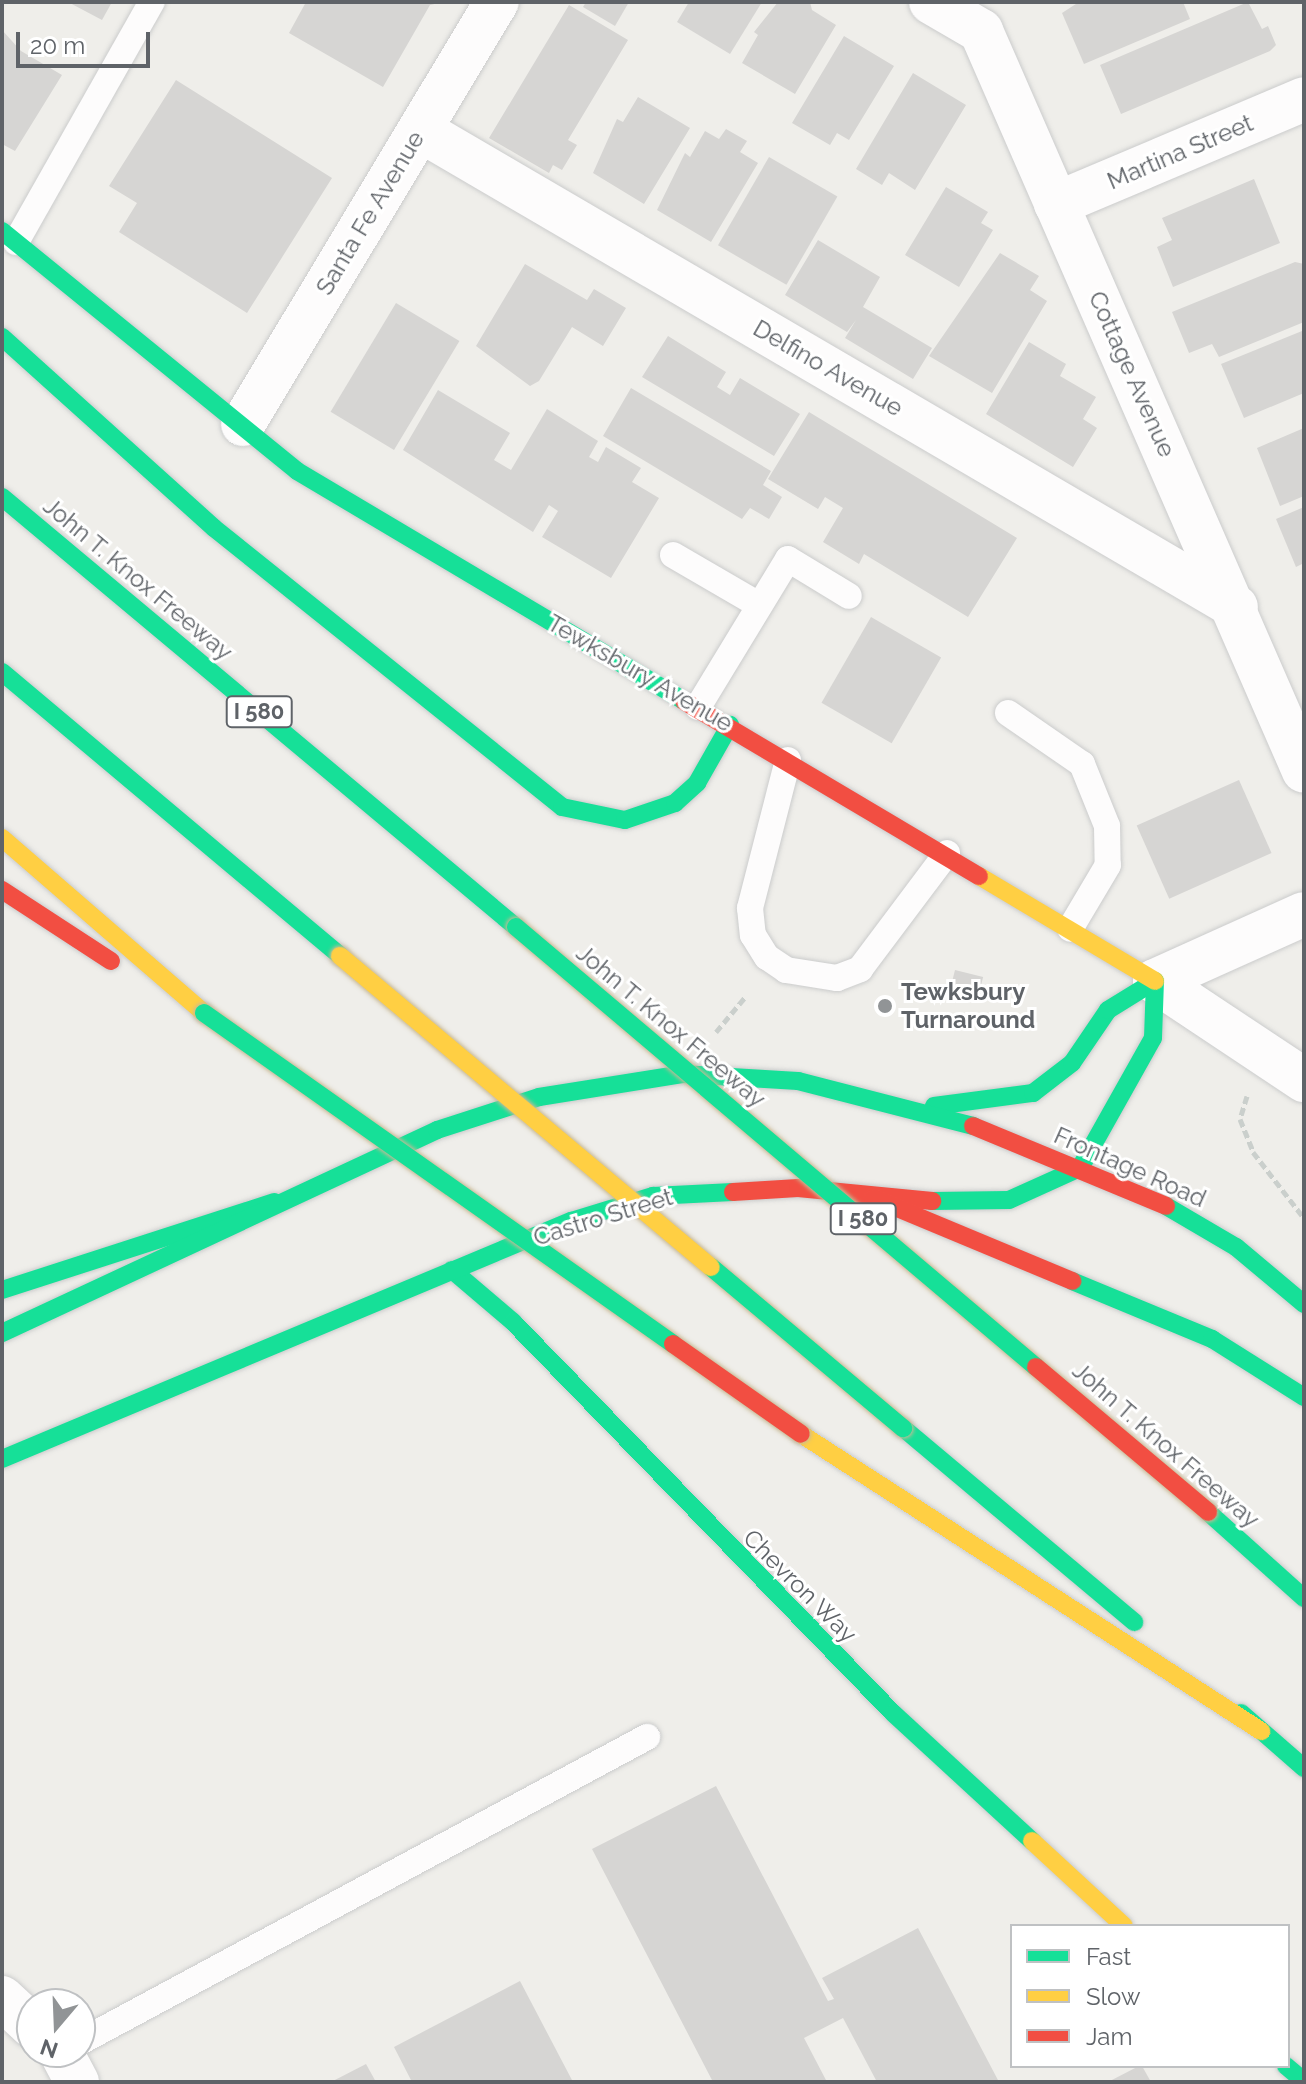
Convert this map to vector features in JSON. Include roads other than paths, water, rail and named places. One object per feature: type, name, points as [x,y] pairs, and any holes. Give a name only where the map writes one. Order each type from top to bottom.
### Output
[{"type":"main road","name":"Tewksbury Avenue","points":[[9,237],[243,424],[297,471],[947,853],[1155,981]]},
{"type":"main road","points":[[2,337],[214,528],[562,807],[625,820],[675,803],[697,783],[730,725]]},
{"type":"main road","name":"John T. Knox Freeway","points":[[2,497],[1208,1512],[1304,1598]]},
{"type":"main road","points":[[2,672],[1304,1768]]},
{"type":"main road","points":[[2,838],[204,1013]]},
{"type":"main road","points":[[2,890],[204,1013],[801,1434],[1261,1731]]},
{"type":"main road","points":[[2,1333],[274,1202],[437,1130],[539,1097],[682,1074],[798,1081],[917,1108],[1033,1093],[1072,1063],[1108,1010],[1155,981]]},
{"type":"main road","points":[[1080,1168],[1153,1038],[1155,981]]},
{"type":"main road","name":"Frontage Road","points":[[917,1108],[1080,1168],[1216,1234],[1304,1304]]},
{"type":"main road","name":"Castro Street","points":[[2,1459],[571,1221],[653,1196],[728,1187],[873,1198],[1009,1200],[1080,1168]]},
{"type":"main road","points":[[873,1198],[1212,1339],[1304,1397]]},
{"type":"main road","points":[[2,1290],[274,1202]]},
{"type":"main road","name":"Chevron Way","points":[[452,1270],[513,1322],[894,1714],[1122,1924]]},
{"type":"main road","points":[[1288,2068],[1304,2081]]},
{"type":"street","name":"Santa Fe Avenue","points":[[243,424],[497,2]]},
{"type":"street","name":"Cottage Avenue","points":[[931,2],[981,31],[1236,607],[1304,771]]},
{"type":"street","name":"Martina Street","points":[[1056,204],[1304,99]]},
{"type":"street","name":"Delfino Avenue","points":[[420,130],[1236,607]]},
{"type":"street","points":[[1155,981],[1304,914]]},
{"type":"street","name":"Tewksbury Avenue","points":[[1155,981],[1304,1080]]},
{"type":"lane","points":[[9,237],[152,2]]},
{"type":"lane","points":[[673,555],[759,605]]},
{"type":"lane","points":[[698,707],[788,559],[849,596]]},
{"type":"lane","points":[[1008,713],[1082,764],[1107,826],[1108,865],[1070,929]]},
{"type":"lane","points":[[788,760],[750,908],[753,935],[767,957],[786,970],[837,978],[860,969],[947,853]]},
{"type":"lane","points":[[96,2033],[647,1737]]},
{"type":"place","name":"Tewksbury Turnaround","points":[[885,1006]]}]
